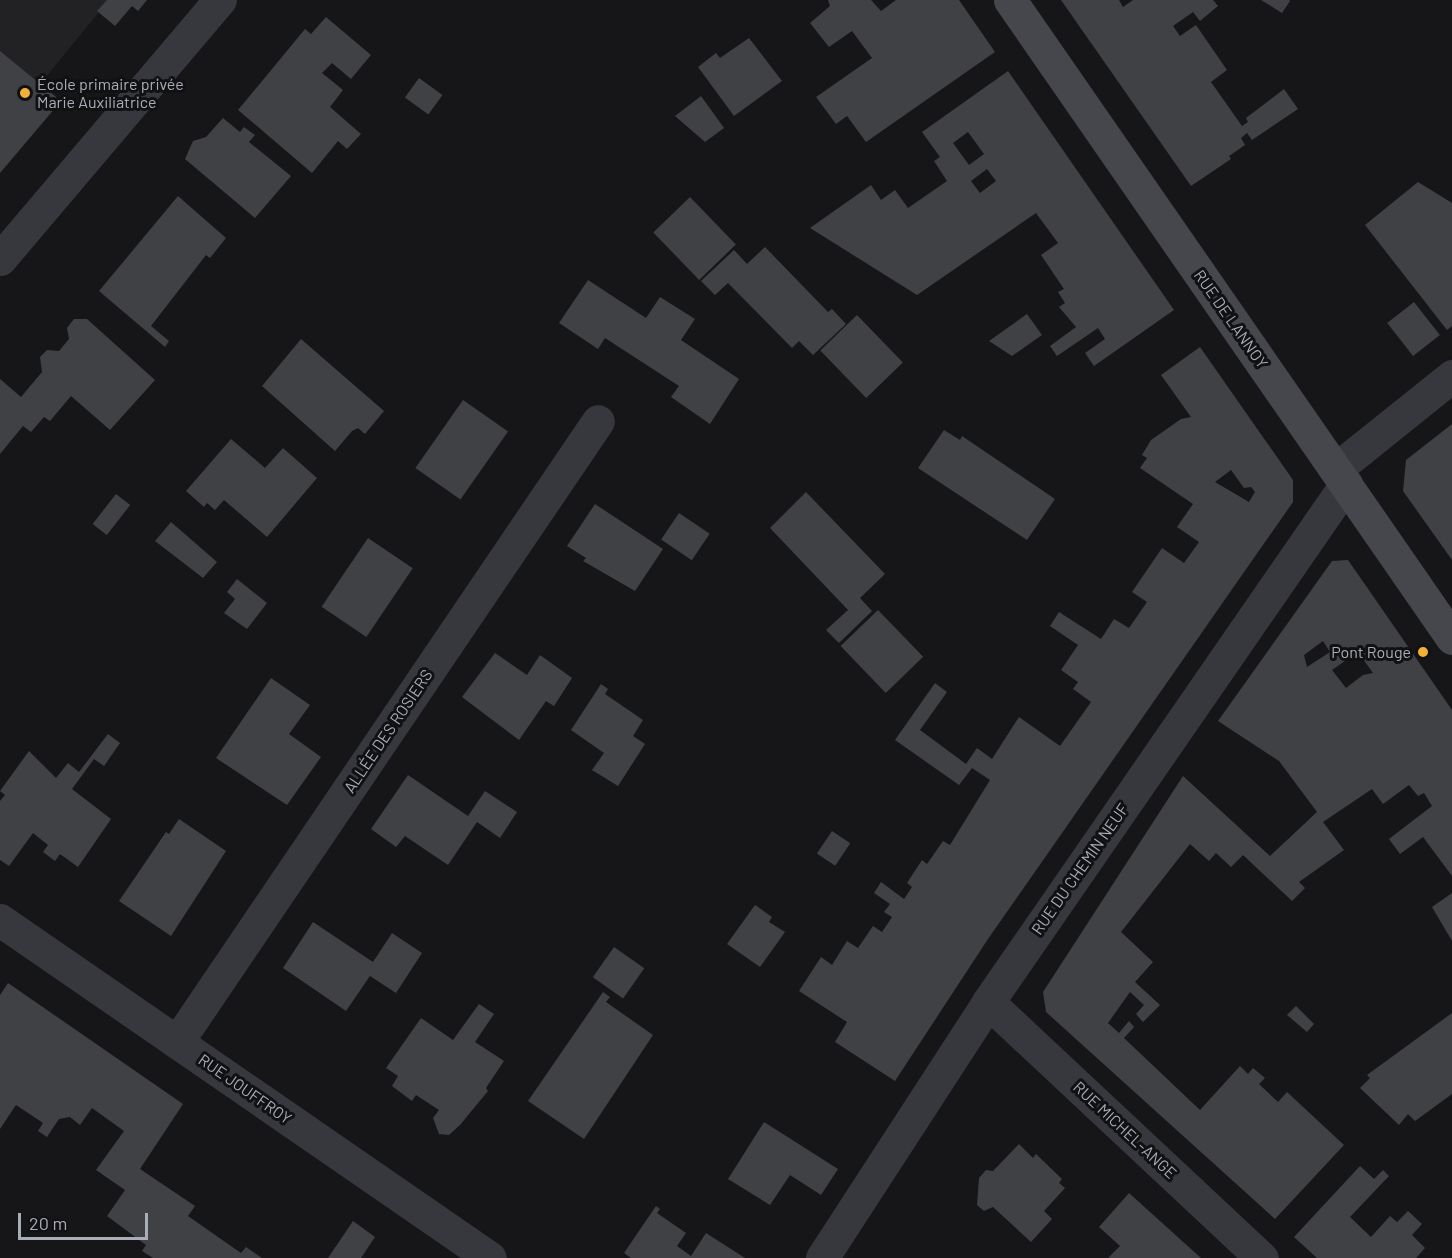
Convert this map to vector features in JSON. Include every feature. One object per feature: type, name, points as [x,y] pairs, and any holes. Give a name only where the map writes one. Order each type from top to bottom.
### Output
[{"type":"main road","name":"RUE DE LANNOY","points":[[1010,0],[1452,638]]},
{"type":"street","points":[[0,259],[220,0]]},
{"type":"street","name":"RUE DU CHEMIN NEUF","points":[[822,1258],[988,1002],[1341,477],[1452,376]]},
{"type":"street","name":"ALLÉE DES ROSIERS","points":[[177,1042],[598,421]]},
{"type":"street","name":"RUE JOUFFROY","points":[[0,920],[490,1258]]},
{"type":"street","name":"RUE MICHEL-ANGE","points":[[988,1002],[1262,1258]]},
{"type":"shaded area","name":"École primaire privée Marie Auxiliatrice","points":[[0,0],[109,0],[40,84],[61,101],[0,173]]},
{"type":"building","points":[[107,0],[147,0],[138,11],[132,6],[115,26],[97,11]]},
{"type":"building","points":[[828,0],[871,0],[881,11],[896,0],[959,0],[995,52],[866,142],[847,116],[836,124],[816,97],[872,58],[852,31],[829,47],[810,23],[830,6]]},
{"type":"building","points":[[1061,0],[1119,0],[1123,7],[1133,0],[1213,0],[1218,6],[1200,21],[1193,12],[1173,26],[1180,36],[1196,25],[1227,70],[1211,82],[1242,126],[1248,122],[1246,118],[1284,89],[1298,109],[1252,140],[1247,133],[1241,138],[1245,145],[1229,156],[1231,159],[1191,186]]},
{"type":"building","points":[[1261,0],[1289,0],[1290,1],[1282,13]]},
{"type":"building","points":[[326,17],[371,55],[351,79],[332,63],[322,73],[343,90],[330,107],[361,134],[347,149],[338,141],[312,173],[238,110],[305,29],[311,34]]},
{"type":"building","points":[[749,38],[782,81],[734,116],[698,67],[716,53],[720,58]]},
{"type":"building","points":[[0,51],[61,101],[0,173]]},
{"type":"building","points":[[1008,71],[1174,310],[1094,366],[1085,353],[1105,339],[1098,328],[1057,356],[1050,346],[1076,327],[1059,307],[1065,303],[1058,292],[1064,289],[1041,255],[1058,243],[1036,213],[917,295],[810,228],[871,185],[881,200],[895,190],[908,208],[947,181],[934,161],[940,157],[922,132]],"holes":[[[968,132],[984,154],[969,165],[953,143]],[[987,169],[996,181],[980,193],[971,181]]]},
{"type":"building","points":[[419,78],[442,95],[428,114],[405,97]]},
{"type":"building","points":[[701,96],[724,128],[705,142],[675,116]]},
{"type":"building","points":[[223,118],[240,132],[244,127],[255,135],[249,142],[291,176],[255,218],[185,159],[193,141],[206,137]]},
{"type":"building","points":[[1418,182],[1452,203],[1452,326],[1447,330],[1365,225]]},
{"type":"building","points":[[178,196],[226,238],[210,258],[206,255],[151,326],[169,341],[165,347],[99,291]]},
{"type":"building","points":[[690,197],[736,244],[699,280],[653,232]]},
{"type":"building","points":[[765,247],[828,312],[832,309],[846,324],[813,355],[799,341],[792,348],[728,283],[715,295],[701,281],[734,250],[747,264]]},
{"type":"building","points":[[588,280],[646,318],[660,297],[695,319],[681,340],[739,379],[710,424],[671,397],[679,386],[605,338],[598,349],[559,323]]},
{"type":"building","points":[[1414,302],[1440,335],[1413,356],[1387,323]]},
{"type":"building","points":[[1027,314],[1042,335],[1012,356],[989,341]]},
{"type":"building","points":[[857,315],[903,362],[866,398],[820,350]]},
{"type":"building","points":[[74,319],[87,319],[155,380],[110,430],[71,396],[50,421],[44,417],[31,432],[23,426],[0,454],[0,379],[21,397],[42,372],[40,357],[47,350],[59,351],[69,339],[67,328]]},
{"type":"building","points":[[301,339],[384,411],[365,434],[358,428],[352,431],[335,451],[262,386]]},
{"type":"building","points":[[1200,347],[1293,480],[1293,502],[988,939],[895,1081],[835,1042],[847,1022],[799,991],[821,957],[832,965],[847,941],[858,948],[873,926],[882,932],[892,917],[884,912],[890,904],[874,893],[881,882],[904,899],[912,887],[907,883],[922,860],[927,864],[943,841],[950,845],[990,780],[972,768],[959,785],[895,740],[935,683],[947,692],[920,730],[966,764],[977,748],[992,759],[1019,717],[1060,746],[1091,702],[1073,689],[1078,682],[1061,670],[1078,645],[1050,626],[1059,612],[1101,639],[1114,619],[1129,628],[1147,602],[1132,592],[1162,548],[1184,563],[1199,542],[1177,527],[1193,504],[1140,468],[1147,458],[1142,455],[1151,440],[1181,419],[1191,417],[1161,375]],"holes":[[[1231,470],[1244,488],[1251,487],[1255,492],[1249,502],[1215,482]]]},
{"type":"building","points":[[463,400],[508,432],[460,500],[415,468]]},
{"type":"building","points":[[1452,424],[1452,560],[1403,491],[1406,460]]},
{"type":"building","points":[[944,430],[960,440],[962,436],[1055,499],[1027,540],[918,468]]},
{"type":"building","points":[[231,439],[265,468],[283,448],[317,478],[267,537],[224,500],[215,510],[207,503],[204,507],[186,491]]},
{"type":"building","points":[[806,492],[885,574],[860,598],[872,611],[839,643],[826,630],[848,610],[770,528]]},
{"type":"building","points":[[116,494],[130,505],[107,535],[93,524]]},
{"type":"building","points":[[595,504],[663,549],[635,591],[583,561],[586,558],[567,546]]},
{"type":"building","points":[[679,513],[710,534],[692,560],[661,540]]},
{"type":"building","points":[[171,522],[217,562],[203,578],[155,541]]},
{"type":"building","points":[[368,538],[413,568],[366,637],[322,607]]},
{"type":"building","points":[[1348,560],[1452,710],[1452,876],[1423,837],[1400,854],[1389,839],[1432,806],[1424,793],[1418,796],[1409,785],[1383,804],[1372,789],[1323,822],[1344,850],[1299,882],[1305,888],[1292,901],[1243,855],[1231,867],[1216,853],[1209,861],[1190,844],[1121,932],[1153,962],[1135,982],[1160,1005],[1143,1022],[1136,1014],[1144,1005],[1130,992],[1108,1023],[1119,1033],[1129,1021],[1134,1027],[1124,1038],[1200,1110],[1240,1066],[1248,1074],[1253,1068],[1265,1078],[1259,1084],[1278,1102],[1287,1092],[1344,1145],[1275,1219],[1046,1012],[1043,992],[1183,776],[1270,856],[1317,812],[1279,761],[1218,721],[1332,561]],"holes":[[[1323,641],[1330,652],[1307,667],[1304,655]],[[1358,652],[1373,673],[1363,675],[1346,688],[1332,670]]]},
{"type":"building","points":[[237,579],[267,603],[247,629],[224,613],[235,599],[227,592]]},
{"type":"building","points":[[878,610],[923,657],[886,693],[841,646]]},
{"type":"building","points":[[495,653],[527,675],[540,655],[572,678],[554,706],[546,701],[519,740],[462,697]]},
{"type":"building","points":[[271,678],[310,705],[289,734],[321,757],[287,805],[216,758]]},
{"type":"building","points":[[601,684],[608,689],[605,694],[643,720],[633,736],[645,744],[618,786],[592,770],[604,753],[571,730]]},
{"type":"building","points":[[108,734],[120,743],[104,766],[94,759],[72,789],[111,819],[78,867],[60,854],[55,861],[43,852],[48,845],[33,833],[9,866],[0,860],[0,801],[5,795],[0,791],[29,751],[56,778],[68,763],[79,772]]},
{"type":"building","points":[[408,775],[468,816],[485,791],[517,812],[500,838],[477,822],[448,865],[405,836],[396,847],[371,829]]},
{"type":"building","points":[[179,819],[226,851],[171,936],[119,901],[166,832],[169,834]]},
{"type":"building","points":[[832,831],[850,843],[835,866],[817,853]]},
{"type":"building","points":[[1452,893],[1452,941],[1432,907]]},
{"type":"building","points":[[755,905],[772,917],[769,922],[785,932],[760,967],[727,944]]},
{"type":"building","points":[[313,922],[373,962],[392,933],[422,953],[396,993],[370,976],[346,1011],[283,968]]},
{"type":"building","points":[[614,947],[644,968],[623,999],[593,977]]},
{"type":"building","points":[[8,983],[183,1104],[140,1169],[195,1206],[188,1216],[241,1253],[246,1247],[262,1258],[153,1258],[142,1251],[146,1245],[107,1216],[125,1190],[96,1170],[124,1131],[92,1108],[80,1125],[70,1117],[59,1119],[47,1137],[38,1131],[43,1123],[16,1105],[0,1129],[0,995]]},
{"type":"building","points":[[603,992],[610,997],[606,1002],[653,1035],[584,1139],[528,1101]]},
{"type":"building","points":[[479,1004],[494,1014],[475,1042],[504,1061],[486,1088],[488,1091],[460,1125],[449,1135],[439,1134],[433,1118],[439,1110],[416,1095],[412,1101],[392,1086],[398,1076],[386,1068],[421,1018],[453,1040]]},
{"type":"building","points":[[1296,1006],[1314,1024],[1307,1032],[1287,1015]]},
{"type":"building","points":[[1452,1013],[1452,1094],[1415,1121],[1408,1114],[1399,1125],[1360,1088],[1370,1078],[1367,1075]]},
{"type":"building","points":[[764,1122],[838,1169],[821,1195],[790,1175],[770,1205],[728,1179]]},
{"type":"building","points":[[1019,1144],[1033,1158],[1036,1154],[1062,1179],[1059,1183],[1065,1188],[1044,1211],[1052,1219],[1031,1242],[993,1207],[984,1211],[977,1205],[979,1178],[986,1170],[993,1171]]},
{"type":"building","points":[[1360,1166],[1374,1179],[1383,1170],[1389,1176],[1350,1217],[1371,1237],[1390,1216],[1397,1222],[1408,1211],[1422,1224],[1412,1235],[1425,1248],[1416,1258],[1317,1258],[1294,1237]]},
{"type":"building","points":[[1129,1193],[1201,1258],[1108,1258],[1120,1246],[1099,1227]]},
{"type":"building","points":[[656,1206],[660,1209],[657,1213],[686,1233],[677,1246],[691,1256],[706,1233],[745,1258],[631,1258],[624,1253]]},
{"type":"building","points":[[353,1221],[375,1237],[361,1258],[328,1258]]},
{"type":"place","name":"École primaire privée Marie Auxiliatrice","points":[[25,93]]},
{"type":"place","name":"Pont Rouge","points":[[1423,652]]}]
